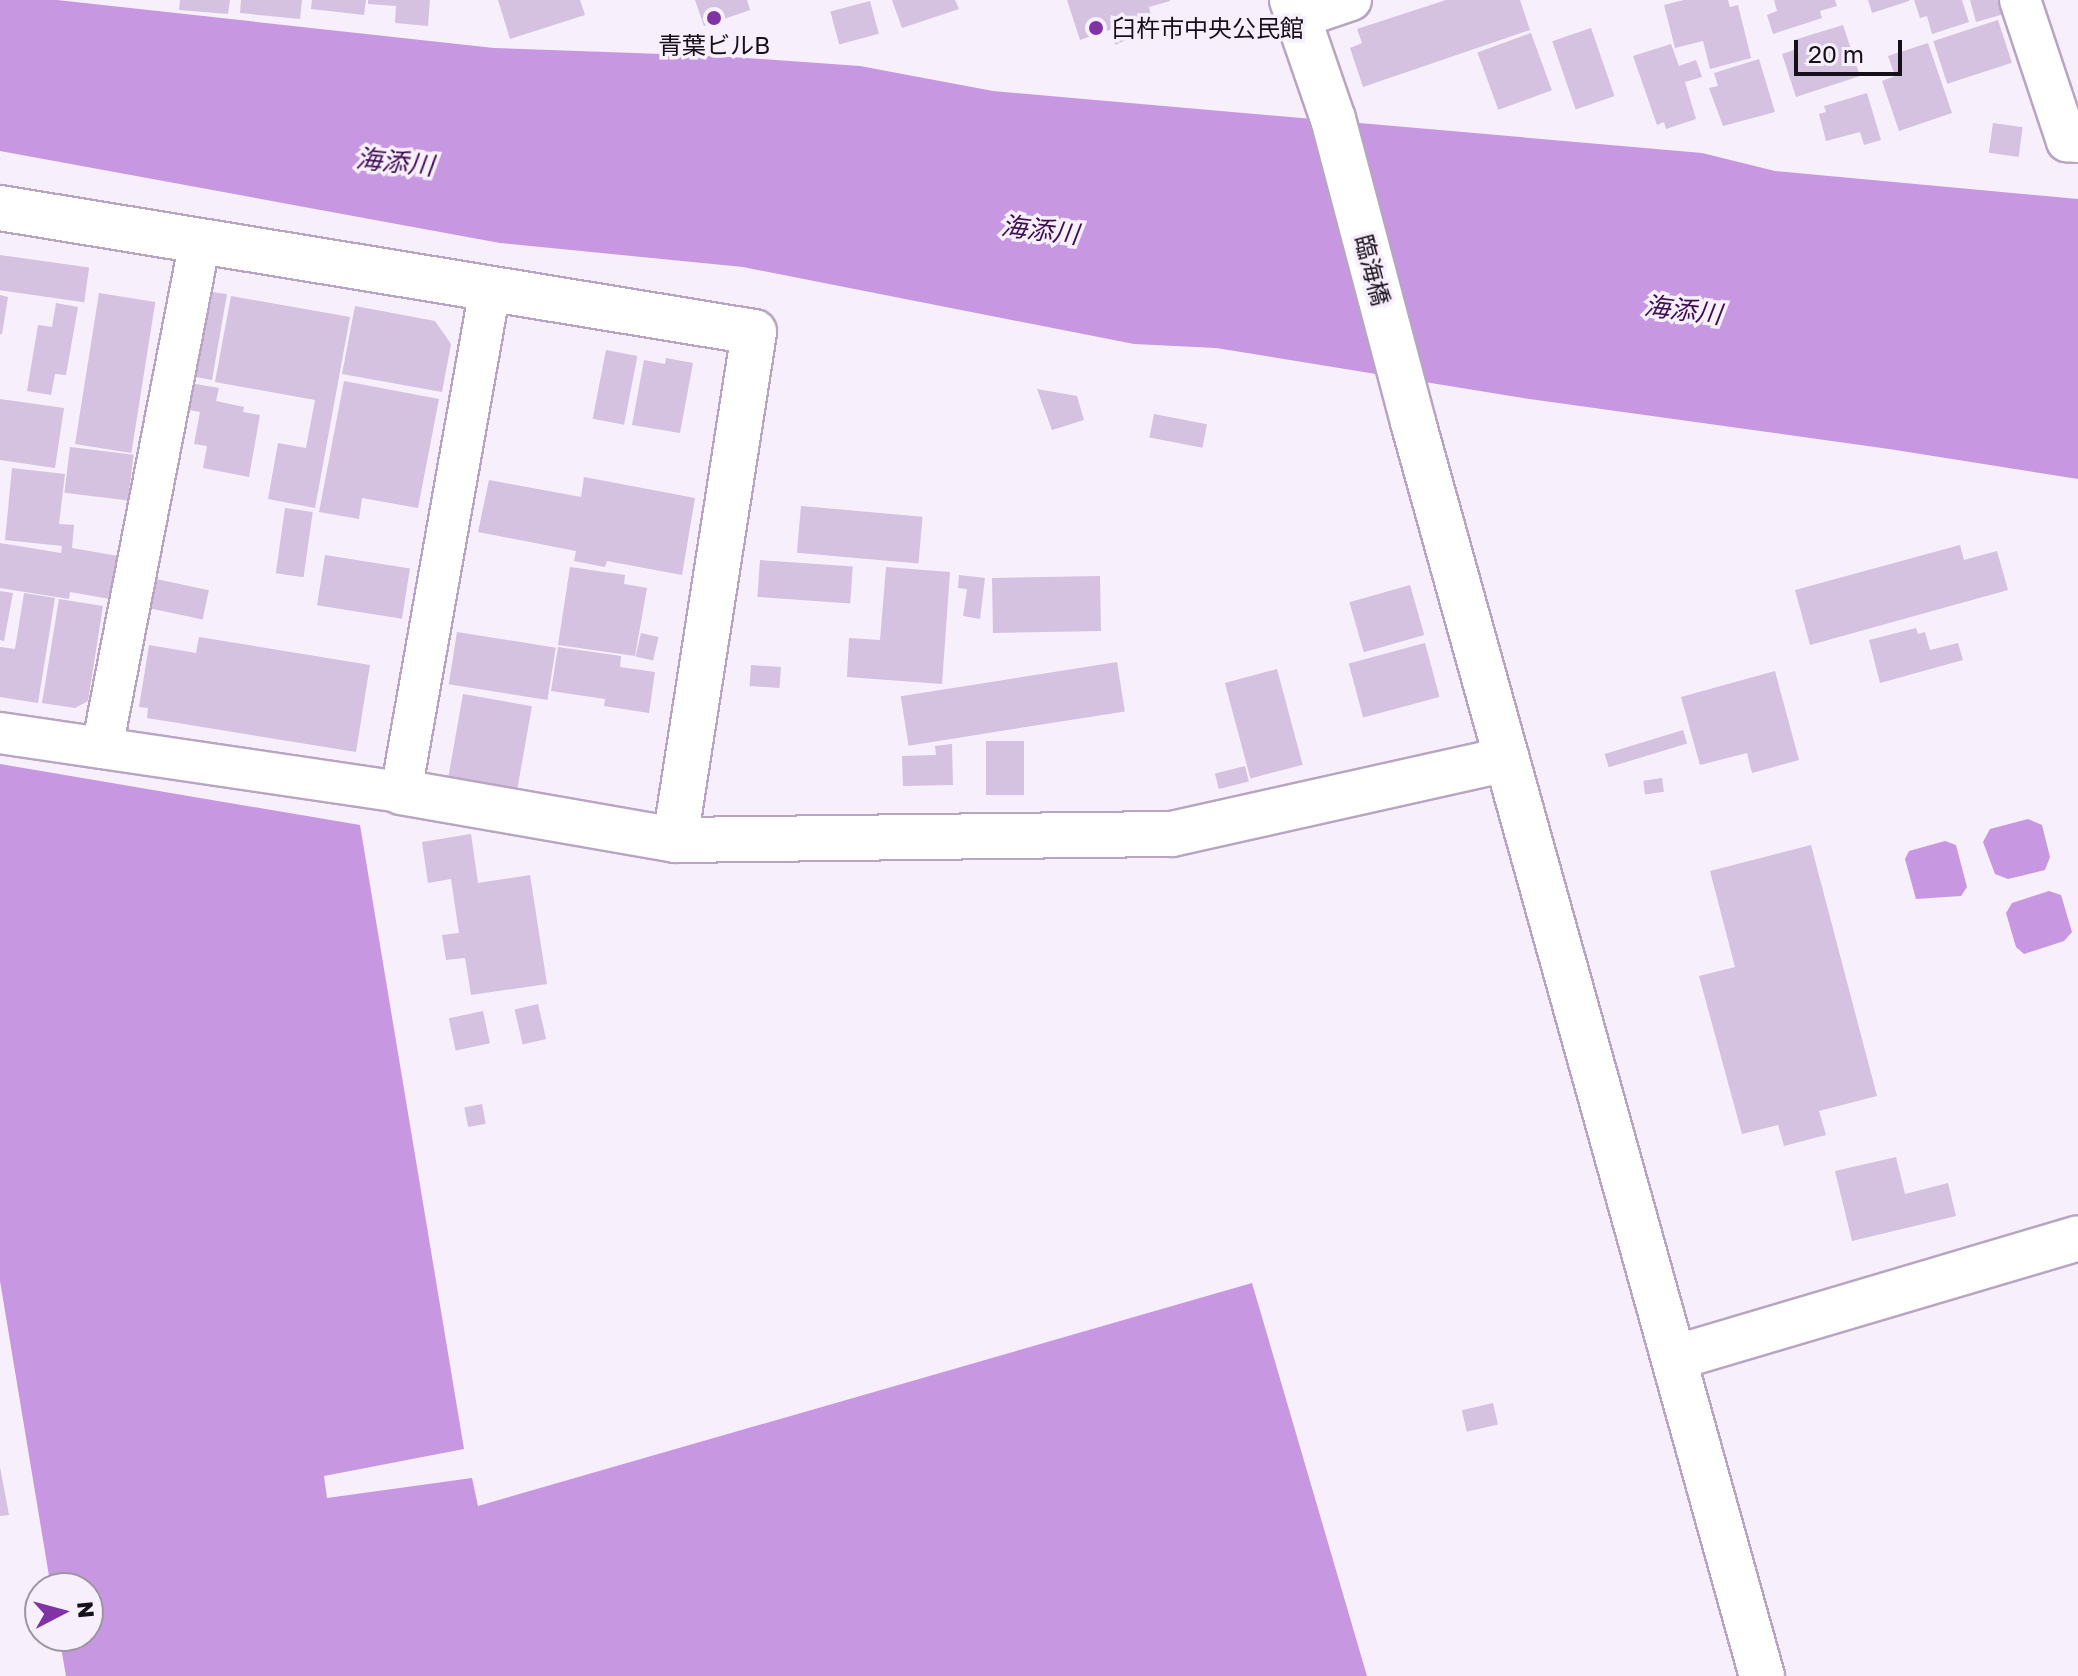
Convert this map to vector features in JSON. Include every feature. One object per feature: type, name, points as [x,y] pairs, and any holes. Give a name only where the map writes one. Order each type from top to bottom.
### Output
[{"type":"street","points":[[1295,9],[1351,0]]},
{"type":"street","points":[[2020,0],[2067,141],[2078,142]]},
{"type":"street","name":"臨海橋","points":[[1295,9],[1333,119],[1413,422],[1762,1676]]},
{"type":"street","points":[[0,208],[754,332],[675,840]]},
{"type":"street","points":[[102,748],[200,241]]},
{"type":"street","points":[[401,792],[490,289]]},
{"type":"street","points":[[0,733],[401,792],[675,840],[1172,834],[1507,759]]},
{"type":"street","points":[[1674,1358],[2078,1238]]},
{"type":"water","name":"海添川","points":[[0,0],[57,0],[494,48],[718,56],[860,66],[993,91],[1702,153],[1775,171],[2078,199],[2078,479],[1523,398],[1216,348],[1134,344],[743,267],[500,243],[0,151]]},
{"type":"water","points":[[0,764],[360,825],[464,1449],[324,1476],[327,1498],[472,1478],[478,1506],[1252,1283],[1367,1676],[66,1676],[62,1652],[104,1652],[104,1572],[48,1572],[0,1281]]},
{"type":"water","points":[[2028,819],[2042,825],[2050,857],[2045,870],[2008,879],[1995,874],[1983,842],[1990,829]]},
{"type":"water","points":[[1945,841],[1956,845],[1967,887],[1961,896],[1916,899],[1905,859],[1909,851]]},
{"type":"water","points":[[2049,891],[2061,895],[2072,932],[2064,941],[2024,954],[2016,947],[2006,913],[2012,903]]},
{"type":"building","points":[[180,0],[230,0],[228,14],[179,10]]},
{"type":"building","points":[[241,0],[302,0],[300,19],[240,13]]},
{"type":"building","points":[[312,0],[366,0],[364,15],[311,9]]},
{"type":"building","points":[[368,0],[430,0],[428,26],[395,23],[396,6],[368,4]]},
{"type":"building","points":[[498,0],[580,0],[585,15],[510,39]]},
{"type":"building","name":"青葉ビルB","points":[[695,0],[747,0],[750,10],[704,26]]},
{"type":"building","points":[[892,0],[955,0],[959,9],[902,28]]},
{"type":"building","name":"臼杵市中央公民館","points":[[1067,0],[1170,1],[1149,7],[1151,16],[1080,40]]},
{"type":"building","points":[[1446,0],[1520,0],[1530,30],[1363,87],[1350,48],[1362,43],[1357,29]]},
{"type":"building","points":[[1684,0],[1728,0],[1730,7],[1738,5],[1751,58],[1710,69],[1703,41],[1675,48],[1664,5]]},
{"type":"building","points":[[1774,0],[1835,0],[1837,6],[1820,11],[1822,18],[1773,34],[1767,15],[1777,11]]},
{"type":"building","points":[[1868,0],[1909,0],[1909,1],[1872,13]]},
{"type":"building","points":[[1914,0],[1962,0],[1969,22],[1932,34],[1927,16],[1920,18]]},
{"type":"building","points":[[1970,0],[1999,0],[2004,14],[1976,22]]},
{"type":"building","points":[[870,1],[879,34],[839,44],[830,12]]},
{"type":"building","points":[[1998,20],[2012,63],[1947,84],[1933,41]]},
{"type":"building","points":[[1137,22],[1142,33],[1115,45],[1111,34]]},
{"type":"building","points":[[1843,25],[1860,76],[1796,97],[1782,54],[1797,49],[1794,40]]},
{"type":"building","points":[[1591,28],[1614,96],[1576,109],[1552,41]]},
{"type":"building","points":[[1531,33],[1552,90],[1498,110],[1477,52]]},
{"type":"building","points":[[1928,43],[1952,113],[1899,131],[1882,81],[1895,76],[1888,56]]},
{"type":"building","points":[[1671,44],[1679,66],[1696,60],[1702,77],[1685,82],[1696,119],[1666,129],[1664,122],[1657,125],[1633,56]]},
{"type":"building","points":[[1759,59],[1775,112],[1723,126],[1709,88],[1718,86],[1714,73]]},
{"type":"building","points":[[1867,93],[1881,140],[1864,145],[1860,132],[1826,141],[1819,114],[1826,112],[1824,106]]},
{"type":"building","points":[[1993,123],[2023,127],[2019,157],[1989,153]]},
{"type":"building","points":[[0,255],[89,268],[84,302],[0,290]]},
{"type":"building","points":[[211,292],[227,294],[212,380],[185,375],[195,299]]},
{"type":"building","points":[[99,293],[155,302],[131,453],[75,444]]},
{"type":"building","points":[[0,295],[8,297],[2,334],[0,334]]},
{"type":"building","points":[[231,296],[350,317],[315,508],[268,499],[278,443],[306,448],[315,400],[215,382]]},
{"type":"building","points":[[56,303],[78,307],[66,375],[55,374],[51,395],[27,391],[38,325],[52,327]]},
{"type":"building","points":[[355,306],[435,321],[451,344],[442,392],[342,374]]},
{"type":"building","points":[[606,350],[637,356],[624,425],[593,419]]},
{"type":"building","points":[[666,358],[693,363],[680,433],[632,425],[644,360],[665,364]]},
{"type":"building","points":[[344,381],[439,399],[418,508],[362,498],[359,519],[319,512]]},
{"type":"building","points":[[184,382],[219,388],[216,401],[244,407],[243,412],[260,415],[249,477],[203,468],[207,446],[194,444],[200,412],[179,408]]},
{"type":"building","points":[[1037,389],[1077,396],[1084,420],[1052,430]]},
{"type":"building","points":[[0,399],[64,408],[55,468],[0,460]]},
{"type":"building","points":[[1154,414],[1207,424],[1202,448],[1149,438]]},
{"type":"building","points":[[70,447],[134,455],[128,500],[64,493]]},
{"type":"building","points":[[12,468],[65,474],[59,524],[74,525],[72,548],[118,556],[110,599],[70,592],[69,599],[0,588],[0,543],[61,553],[62,546],[5,540]]},
{"type":"building","points":[[584,477],[695,498],[682,575],[607,561],[605,567],[574,561],[576,551],[478,532],[489,480],[581,497]]},
{"type":"building","points":[[801,506],[923,517],[918,563],[797,553]]},
{"type":"building","points":[[285,508],[313,512],[304,577],[276,573]]},
{"type":"building","points":[[1960,545],[1964,560],[1997,551],[2008,590],[1810,645],[1795,590]]},
{"type":"building","points":[[325,555],[410,568],[402,619],[317,605]]},
{"type":"building","points":[[760,560],[853,566],[850,603],[757,597]]},
{"type":"building","points":[[570,567],[625,575],[624,584],[647,588],[635,656],[558,645]]},
{"type":"building","points":[[886,567],[950,572],[942,684],[847,677],[849,638],[880,640]]},
{"type":"building","points":[[959,575],[985,578],[980,619],[963,616],[967,589],[958,588]]},
{"type":"building","points":[[1100,576],[1101,631],[993,633],[992,578]]},
{"type":"building","points":[[156,579],[209,590],[203,620],[150,608]]},
{"type":"building","points":[[1410,585],[1424,635],[1364,652],[1349,602]]},
{"type":"building","points":[[0,591],[13,593],[4,641],[0,640]]},
{"type":"building","points":[[24,593],[55,598],[38,703],[0,697],[0,647],[15,649]]},
{"type":"building","points":[[59,599],[103,606],[88,701],[75,708],[42,703]]},
{"type":"building","points":[[1916,628],[1918,634],[1925,632],[1930,650],[1958,643],[1963,660],[1880,683],[1869,640]]},
{"type":"building","points":[[457,632],[556,648],[547,700],[449,684]]},
{"type":"building","points":[[641,633],[659,637],[653,660],[636,656]]},
{"type":"building","points":[[199,637],[370,665],[356,752],[147,718],[148,708],[139,707],[149,645],[196,653]]},
{"type":"building","points":[[1425,643],[1439,697],[1363,718],[1349,663]]},
{"type":"building","points":[[558,647],[621,656],[620,667],[655,672],[649,713],[604,706],[605,699],[551,691]]},
{"type":"building","points":[[1117,662],[1125,711],[909,746],[901,696]]},
{"type":"building","points":[[751,665],[781,667],[779,688],[750,686]]},
{"type":"building","points":[[1277,669],[1303,765],[1250,779],[1225,683]]},
{"type":"building","points":[[1775,671],[1799,760],[1752,773],[1747,753],[1700,765],[1681,697]]},
{"type":"building","points":[[463,694],[532,706],[517,789],[448,777]]},
{"type":"building","points":[[1683,730],[1687,743],[1609,767],[1605,754]]},
{"type":"building","points":[[986,741],[1024,741],[1024,795],[986,795]]},
{"type":"building","points":[[952,744],[953,785],[903,786],[902,756],[936,755],[935,746]]},
{"type":"building","points":[[1245,766],[1249,782],[1219,789],[1215,773]]},
{"type":"building","points":[[1662,778],[1664,792],[1645,795],[1643,781]]},
{"type":"building","points":[[471,834],[478,883],[530,875],[547,984],[471,995],[465,958],[446,960],[442,935],[459,933],[451,879],[428,883],[422,842]]},
{"type":"building","points":[[1811,845],[1877,1096],[1819,1111],[1826,1135],[1784,1146],[1778,1125],[1742,1134],[1699,976],[1735,967],[1710,871]]},
{"type":"building","points":[[538,1004],[546,1039],[523,1044],[515,1009]]},
{"type":"building","points":[[483,1011],[490,1043],[456,1051],[449,1018]]},
{"type":"building","points":[[482,1104],[486,1124],[468,1127],[464,1107]]},
{"type":"building","points":[[1896,1157],[1905,1194],[1948,1183],[1956,1216],[1852,1241],[1835,1171]]},
{"type":"building","points":[[1493,1403],[1498,1424],[1467,1432],[1462,1410]]},
{"type":"building","points":[[0,1467],[9,1515],[0,1516]]},
{"type":"place","name":"青葉ビルB","points":[[714,18]]},
{"type":"place","name":"臼杵市中央公民館","points":[[1096,28]]}]
